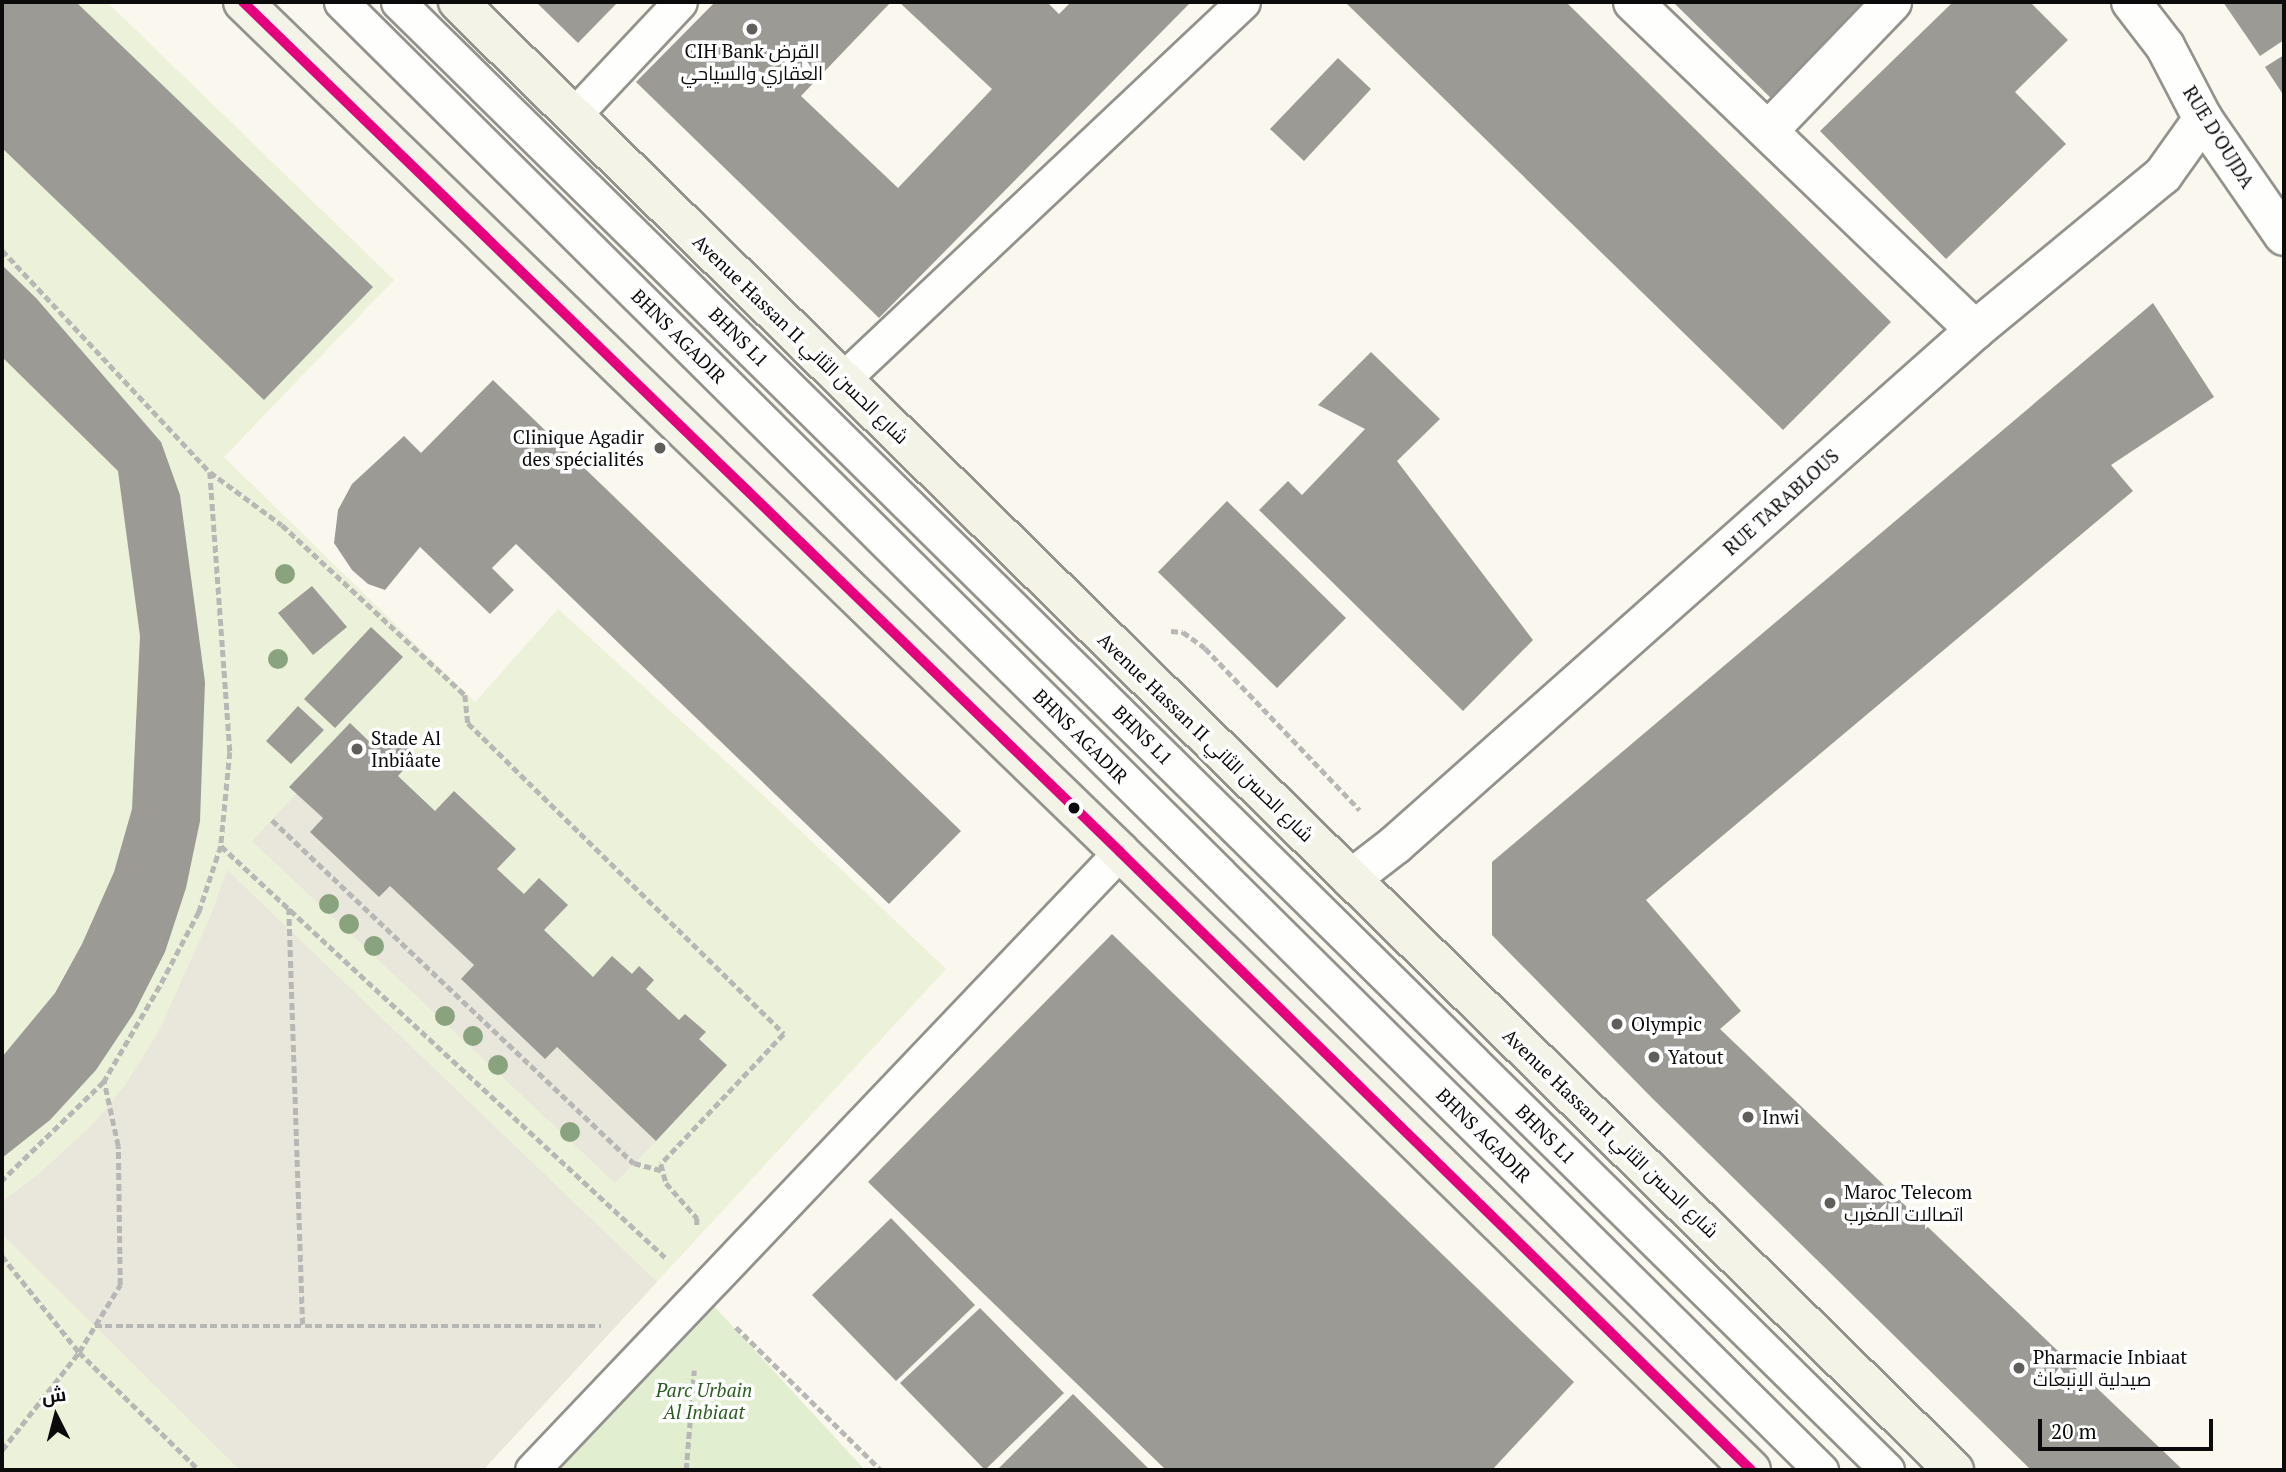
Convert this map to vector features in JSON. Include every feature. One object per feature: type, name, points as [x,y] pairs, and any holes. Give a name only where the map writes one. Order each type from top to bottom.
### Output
[{"type":"street","points":[[243,2],[1120,852],[1751,1470]]},
{"type":"street","name":"Avenue Hassan II شارع الحسن الثاني","points":[[458,2],[1954,1470]]},
{"type":"street","points":[[1633,2],[1975,330]]},
{"type":"street","points":[[1768,131],[1892,2]]},
{"type":"street","name":"RUE D'OUJDA","points":[[2131,2],[2165,46],[2203,119],[2284,236]]},
{"type":"street","name":"RUE TARABLOUS","points":[[1351,879],[1395,845],[1975,330],[2163,175],[2203,119]]},
{"type":"lane","name":"BHNS AGADIR","points":[[341,2],[1821,1470]]},
{"type":"lane","name":"BHNS L1","points":[[398,2],[1887,1470]]},
{"type":"lane","points":[[573,116],[680,2]]},
{"type":"lane","points":[[842,380],[1243,2]]},
{"type":"lane","points":[[532,1470],[1120,852]]},
{"type":"path","points":[[2,250],[209,472],[282,524],[465,695],[468,723],[784,1034],[665,1159],[661,1170],[666,1183],[697,1218],[697,1237],[674,1266]]},
{"type":"path","points":[[2,1181],[104,1082],[199,912],[221,846],[230,752],[209,472]]},
{"type":"path","points":[[1167,633],[1175,630],[1183,632],[1205,648],[1395,845]]},
{"type":"path","points":[[272,820],[634,1163],[661,1170]]},
{"type":"path","points":[[221,846],[674,1266],[881,1470]]},
{"type":"path","points":[[289,908],[303,1327]]},
{"type":"path","points":[[2,1450],[79,1352],[120,1285],[118,1146],[104,1082]]},
{"type":"path","points":[[2,1256],[79,1352],[198,1470]]},
{"type":"path","points":[[686,1470],[701,1292]]},
{"type":"path","points":[[95,1326],[668,1327]]},
{"type":"green space","name":"Stade Al Inbiâate","points":[[2,2],[107,2],[394,280],[224,457],[475,702],[558,609],[764,796],[946,969],[483,1470],[2,1470]]},
{"type":"green space","name":"Parc Urbain Al Inbiaat","points":[[701,1292],[865,1470],[560,1470]]},
{"type":"shaded area","points":[[297,793],[323,818],[310,832],[390,886],[474,965],[461,979],[545,1058],[557,1047],[656,1141],[615,1183],[252,841]]},
{"type":"shaded area","points":[[227,870],[657,1282],[483,1470],[240,1470],[2,1234],[2,1202],[41,1172],[94,1123],[126,1084],[160,1029],[211,915]]},
{"type":"building","points":[[2,2],[76,2],[373,287],[264,400],[2,148]]},
{"type":"building","points":[[536,2],[618,2],[578,43]]},
{"type":"building","points":[[715,2],[891,2],[801,96],[898,188],[992,89],[899,2],[1047,2],[1059,14],[1071,2],[1191,2],[879,318],[636,82]]},
{"type":"building","points":[[1345,2],[1566,2],[1891,322],[1783,430]]},
{"type":"building","points":[[1673,2],[1885,2],[1781,108]]},
{"type":"building","points":[[1953,2],[2030,2],[2068,40],[2015,92],[2066,144],[1946,259],[1820,131]]},
{"type":"building","points":[[2223,2],[2284,2],[2284,40],[2260,56]]},
{"type":"building","points":[[2284,55],[2284,96],[2265,67]]},
{"type":"building","points":[[1338,58],[1371,89],[1304,161],[1270,129]]},
{"type":"building","points":[[2,265],[36,298],[161,442],[180,495],[205,682],[200,821],[186,888],[165,952],[134,1013],[96,1070],[50,1120],[2,1158],[2,1057],[55,993],[82,944],[114,872],[132,809],[140,636],[118,471],[2,357]]},
{"type":"building","points":[[2153,303],[2214,397],[2111,465],[2133,491],[1646,900],[1741,1011],[1720,1029],[2183,1470],[2031,1470],[1653,1099],[1492,935],[1492,862]]},
{"type":"building","points":[[1371,352],[1440,419],[1397,461],[1533,640],[1463,711],[1259,510],[1288,481],[1302,495],[1365,429],[1318,405]]},
{"type":"building","points":[[493,380],[961,831],[889,904],[516,544],[492,568],[514,590],[490,614],[420,547],[385,590],[368,584],[352,570],[334,543],[338,510],[352,484],[404,436],[421,453]]},
{"type":"building","points":[[1227,501],[1346,618],[1277,688],[1158,572]]},
{"type":"building","points":[[312,586],[347,627],[313,655],[278,613]]},
{"type":"building","points":[[371,627],[403,657],[335,728],[304,699]]},
{"type":"building","points":[[298,706],[324,730],[291,764],[266,741]]},
{"type":"building","points":[[350,723],[375,747],[391,731],[417,755],[398,776],[435,811],[454,791],[516,849],[497,869],[524,894],[539,878],[568,905],[544,930],[593,977],[612,956],[632,974],[639,966],[654,980],[646,989],[679,1020],[685,1014],[706,1032],[699,1039],[727,1065],[656,1141],[557,1047],[545,1059],[461,979],[474,965],[390,886],[379,897],[310,832],[323,818],[289,787]]},
{"type":"building","points":[[1112,934],[1574,1382],[1492,1470],[1166,1470],[868,1182]]},
{"type":"building","points":[[891,1218],[975,1305],[896,1381],[812,1295]]},
{"type":"building","points":[[980,1308],[1064,1393],[985,1470],[900,1383]]},
{"type":"building","points":[[1073,1394],[1150,1470],[997,1470]]},
{"type":"transit line","points":[[243,2],[1120,852],[1751,1470]]},
{"type":"place","name":"CIH Bank القرض العقاري والسياحي","points":[[752,29]]},
{"type":"place","name":"Clinique Agadir des spécialités","points":[[660,448]]},
{"type":"place","name":"Stade Al Inbiâate","points":[[357,749]]},
{"type":"place","name":"Olympic","points":[[1617,1024]]},
{"type":"place","name":"Yatout","points":[[1654,1057]]},
{"type":"place","name":"Inwi","points":[[1748,1117]]},
{"type":"place","name":"Maroc Telecom اتصالات المغرب","points":[[1830,1203]]},
{"type":"place","name":"Pharmacie Inbiaat صيدلية الإنبعاث","points":[[2019,1368]]}]
